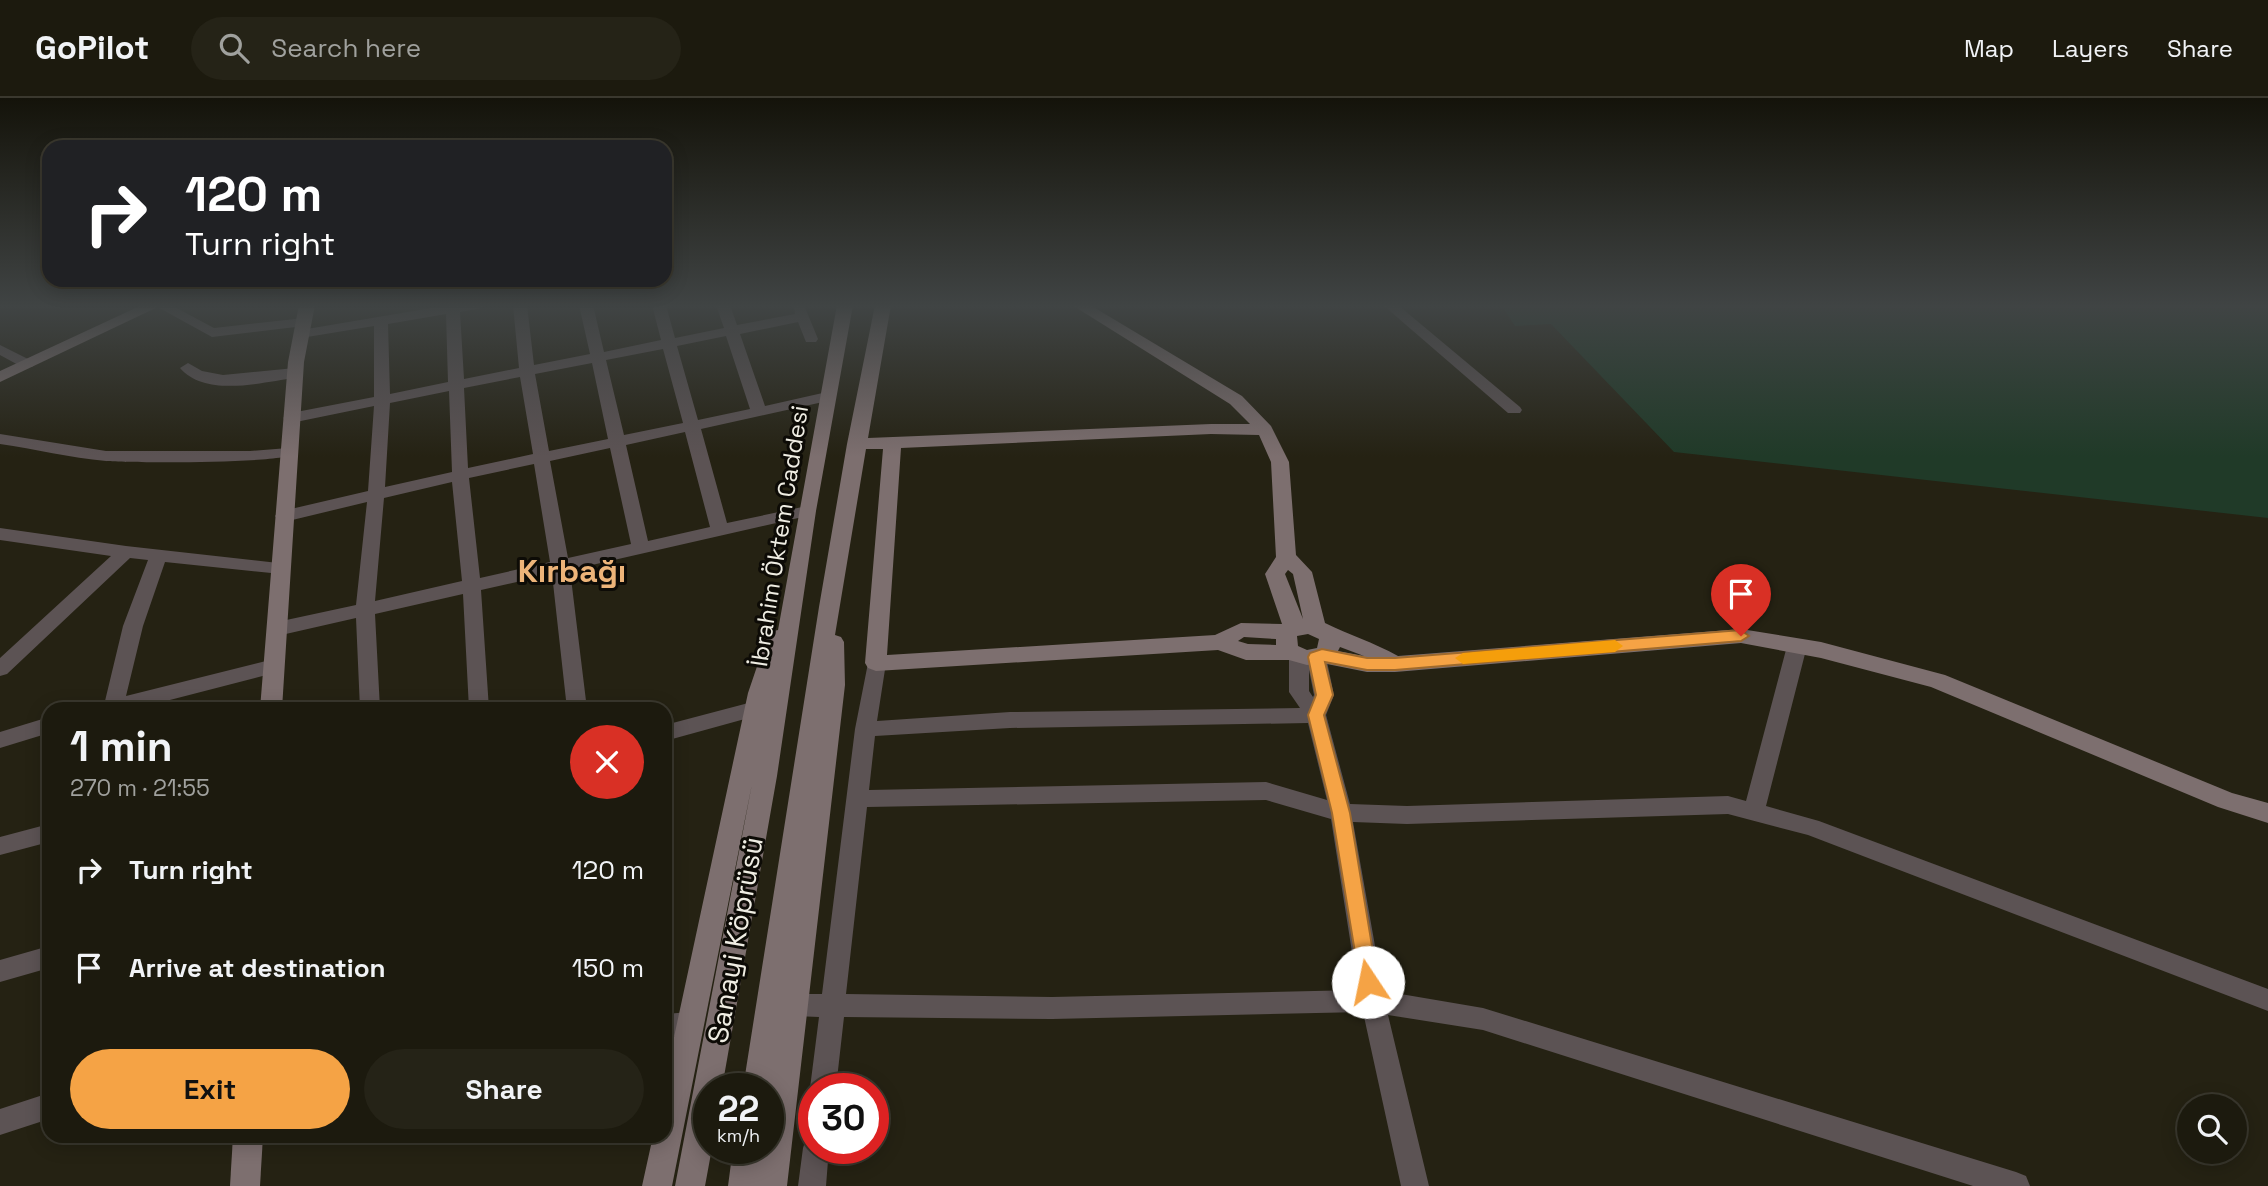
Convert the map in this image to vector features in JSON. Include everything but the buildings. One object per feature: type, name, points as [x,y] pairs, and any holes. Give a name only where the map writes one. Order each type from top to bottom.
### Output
[{"type":"street","points":[[12,356],[27,364]]},
{"type":"street","points":[[0,377],[45,356]]},
{"type":"street","points":[[271,702],[288,453],[298,356]]},
{"type":"street","points":[[370,702],[365,609],[376,494],[382,400],[381,356]]},
{"type":"street","points":[[455,356],[460,475],[472,586],[479,702]]},
{"type":"street","points":[[525,356],[560,566],[576,702]]},
{"type":"street","points":[[291,418],[608,356]]},
{"type":"street","points":[[672,356],[720,530]]},
{"type":"street","points":[[740,356],[759,412]]},
{"type":"street","name":"İbrahim Öktem Caddesi","points":[[765,776],[807,511],[835,356]]},
{"type":"street","points":[[772,1186],[834,685],[834,577],[873,356]]},
{"type":"street","points":[[1163,356],[1236,400],[1265,430],[1280,462],[1286,557],[1275,574],[1307,643],[1299,692],[1316,715],[1341,813],[1364,964],[1415,1186]]},
{"type":"street","points":[[1450,356],[1514,410]]},
{"type":"street","points":[[597,358],[641,548]]},
{"type":"street","points":[[188,368],[193,374],[212,380],[295,373]]},
{"type":"street","points":[[284,516],[460,475],[827,397]]},
{"type":"street","points":[[856,444],[1210,429],[1265,430]]},
{"type":"street","points":[[0,439],[106,456],[237,457],[288,453]]},
{"type":"street","points":[[825,1073],[865,729],[876,663],[892,443]]},
{"type":"street","points":[[277,629],[807,511]]},
{"type":"street","points":[[0,534],[126,552],[281,568]]},
{"type":"street","points":[[0,669],[126,552]]},
{"type":"street","points":[[110,702],[133,626],[159,555]]},
{"type":"street","points":[[672,1065],[677,1025],[756,709],[798,571]]},
{"type":"street","name":"Sanayi Köprüsü","points":[[759,1073],[834,577]]},
{"type":"street","points":[[876,663],[1219,642],[1245,652],[1307,643],[1367,664],[1395,664],[1741,636],[1797,646],[1937,681],[2226,800],[2268,813]]},
{"type":"street","points":[[1754,812],[1797,646]]},
{"type":"street","points":[[129,702],[274,666]]},
{"type":"street","points":[[672,731],[756,709]]},
{"type":"street","points":[[865,729],[1010,720],[1316,715]]},
{"type":"street","points":[[0,740],[42,727]]},
{"type":"street","name":"Sanayi Köprüsü","points":[[690,1186],[765,776]]},
{"type":"street","points":[[858,799],[1266,791],[1341,813],[1407,815],[1728,805],[1811,827],[2268,1000]]},
{"type":"street","points":[[0,846],[42,835]]},
{"type":"street","points":[[0,971],[42,959]]},
{"type":"street","points":[[794,1005],[1052,1007],[1372,1001],[1483,1019],[2016,1186]]},
{"type":"street","points":[[0,1122],[42,1108]]},
{"type":"street","points":[[245,1186],[248,1143]]},
{"type":"street","points":[[657,1186],[662,1143]]},
{"type":"street","points":[[743,1186],[746,1164]]},
{"type":"street","points":[[812,1186],[814,1164]]},
{"type":"green space","points":[[1582,356],[2268,356],[2268,518],[1674,452]]},
{"type":"slow traffic","points":[[1463,658],[1615,646]]},
{"type":"district","name":"Kırbağı","points":[[572,571]]},
{"type":"route","points":[[1368,982],[1341,813],[1316,715],[1324,695],[1316,657],[1322,655],[1367,664],[1395,664],[1741,636]]}]
